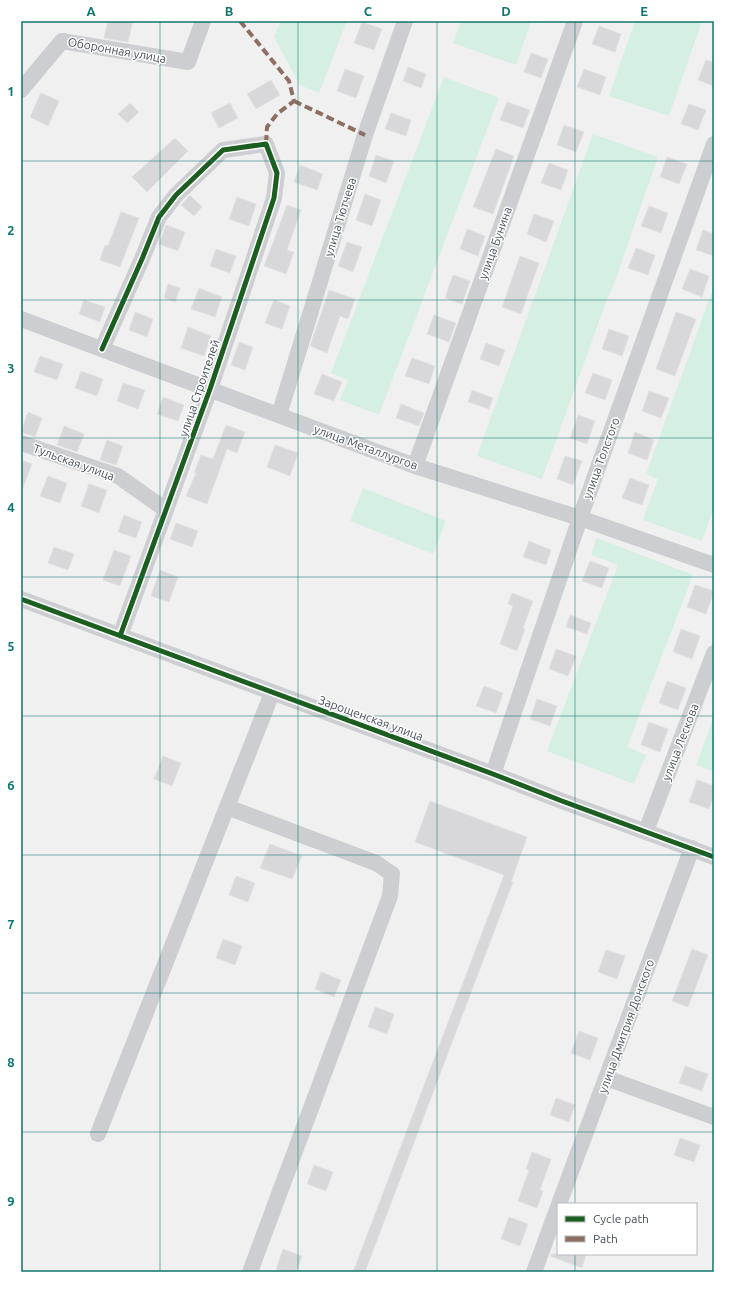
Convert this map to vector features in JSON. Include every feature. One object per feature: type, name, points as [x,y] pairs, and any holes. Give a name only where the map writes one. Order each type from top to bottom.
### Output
[{"type":"street","name":"Оборонная улица","points":[[21,90],[62,41],[188,62],[203,21]]},
{"type":"street","name":"улица Тютчева","points":[[279,415],[365,136],[405,21]]},
{"type":"street","name":"улица Бунина","points":[[415,466],[575,21]]},
{"type":"street","name":"улица Строителей","points":[[102,349],[159,217],[176,195],[223,150],[266,144],[277,173],[274,198],[210,389],[120,636]]},
{"type":"street","name":"улица Толстого","points":[[493,774],[580,518],[714,144]]},
{"type":"street","name":"улица Металлургов","points":[[21,319],[415,466],[580,518],[714,565]]},
{"type":"street","name":"Тульская улица","points":[[21,443],[118,476],[166,510]]},
{"type":"street","name":"Зарощенская улица","points":[[21,599],[714,857]]},
{"type":"street","name":"улица Лескова","points":[[646,831],[714,653]]},
{"type":"street","points":[[98,1134],[272,692]]},
{"type":"street","points":[[227,807],[376,863],[392,874],[390,896],[250,1272]]},
{"type":"street","name":"улица Дмитрия Донского","points":[[559,1203],[692,848]]},
{"type":"street","points":[[606,1078],[714,1117]]},
{"type":"street","points":[[534,1272],[557,1210]]},
{"type":"green space","points":[[281,21],[347,21],[319,93],[300,85],[274,37]]},
{"type":"green space","points":[[461,21],[531,21],[516,65],[453,43]]},
{"type":"green space","points":[[635,21],[702,21],[669,116],[609,96]]},
{"type":"green space","points":[[444,77],[499,98],[379,415],[340,400],[348,380],[331,373]]},
{"type":"green space","points":[[593,134],[658,157],[615,281],[542,479],[477,456]]},
{"type":"green space","points":[[714,286],[714,507],[702,541],[643,520],[658,479],[646,474]]},
{"type":"green space","points":[[363,488],[446,521],[433,554],[350,521]]},
{"type":"green space","points":[[597,538],[693,575],[627,747],[646,755],[634,784],[547,751],[618,565],[591,555]]},
{"type":"green space","points":[[714,717],[714,772],[696,765]]},
{"type":"building","points":[[108,21],[133,21],[128,42],[104,38]]},
{"type":"building","points":[[362,22],[382,29],[374,50],[354,43]]},
{"type":"building","points":[[599,26],[621,34],[615,52],[592,44]]},
{"type":"building","points":[[531,53],[548,59],[541,78],[524,72]]},
{"type":"building","points":[[706,60],[714,63],[714,86],[698,80]]},
{"type":"building","points":[[408,67],[426,74],[421,88],[403,81]]},
{"type":"building","points":[[345,69],[364,76],[356,98],[337,91]]},
{"type":"building","points":[[584,69],[606,77],[600,95],[577,87]]},
{"type":"building","points":[[271,80],[280,95],[256,109],[247,94]]},
{"type":"building","points":[[41,93],[59,101],[48,126],[30,117]]},
{"type":"building","points":[[507,102],[530,110],[523,128],[500,120]]},
{"type":"building","points":[[130,103],[139,112],[127,123],[118,114]]},
{"type":"building","points":[[230,103],[238,118],[219,128],[211,113]]},
{"type":"building","points":[[689,104],[706,110],[698,130],[681,124]]},
{"type":"building","points":[[391,113],[411,120],[406,136],[385,129]]},
{"type":"building","points":[[564,125],[584,132],[576,152],[557,145]]},
{"type":"building","points":[[175,138],[188,151],[147,192],[132,177]]},
{"type":"building","points":[[496,149],[514,156],[493,214],[473,207]]},
{"type":"building","points":[[376,155],[394,161],[386,183],[369,176]]},
{"type":"building","points":[[667,157],[687,164],[679,184],[660,177]]},
{"type":"building","points":[[549,163],[568,170],[561,190],[541,183]]},
{"type":"building","points":[[300,165],[323,174],[317,190],[294,182]]},
{"type":"building","points":[[365,194],[381,200],[372,226],[356,220]]},
{"type":"building","points":[[190,195],[202,207],[194,216],[181,205]]},
{"type":"building","points":[[237,197],[256,204],[249,226],[229,219]]},
{"type":"building","points":[[287,205],[301,210],[287,250],[294,252],[286,274],[264,266]]},
{"type":"building","points":[[649,206],[668,213],[661,233],[641,226]]},
{"type":"building","points":[[121,212],[139,218],[120,267],[100,260],[105,245],[108,246]]},
{"type":"building","points":[[534,214],[554,221],[546,242],[527,234]]},
{"type":"building","points":[[166,225],[185,232],[178,251],[159,244]]},
{"type":"building","points":[[467,229],[485,236],[478,256],[460,249]]},
{"type":"building","points":[[703,230],[714,234],[714,256],[696,250]]},
{"type":"building","points":[[347,242],[362,247],[353,272],[338,266]]},
{"type":"building","points":[[636,248],[655,255],[648,275],[628,268]]},
{"type":"building","points":[[216,249],[236,256],[230,273],[210,266]]},
{"type":"building","points":[[520,256],[539,263],[521,314],[502,307]]},
{"type":"building","points":[[690,269],[709,276],[702,297],[682,289]]},
{"type":"building","points":[[453,275],[470,281],[462,304],[445,298]]},
{"type":"building","points":[[168,284],[180,288],[175,302],[164,298]]},
{"type":"building","points":[[199,288],[222,297],[215,317],[191,309]]},
{"type":"building","points":[[329,290],[355,299],[348,319],[340,316],[327,353],[310,346]]},
{"type":"building","points":[[84,300],[105,307],[100,322],[79,314]]},
{"type":"building","points":[[274,300],[290,306],[282,329],[265,323]]},
{"type":"building","points":[[135,312],[153,319],[147,337],[129,330]]},
{"type":"building","points":[[676,312],[696,319],[675,376],[656,369]]},
{"type":"building","points":[[434,315],[456,323],[449,342],[427,334]]},
{"type":"building","points":[[188,327],[211,336],[204,356],[181,348]]},
{"type":"building","points":[[609,329],[629,336],[622,356],[602,349]]},
{"type":"building","points":[[239,342],[253,347],[245,370],[231,365]]},
{"type":"building","points":[[486,343],[505,350],[499,366],[480,359]]},
{"type":"building","points":[[40,356],[63,364],[57,380],[34,372]]},
{"type":"building","points":[[412,358],[435,366],[429,384],[405,376]]},
{"type":"building","points":[[81,371],[103,379],[97,396],[75,388]]},
{"type":"building","points":[[593,373],[612,380],[605,400],[585,393]]},
{"type":"building","points":[[322,374],[342,382],[334,401],[314,394]]},
{"type":"building","points":[[123,383],[145,390],[138,409],[117,401]]},
{"type":"building","points":[[472,390],[493,398],[489,409],[468,402]]},
{"type":"building","points":[[649,391],[669,398],[661,418],[642,411]]},
{"type":"building","points":[[163,397],[184,405],[178,421],[157,414]]},
{"type":"building","points":[[401,404],[424,413],[419,426],[396,418]]},
{"type":"building","points":[[28,412],[42,418],[35,437],[21,432]]},
{"type":"building","points":[[578,415],[595,421],[587,444],[570,438]]},
{"type":"building","points":[[226,425],[245,432],[237,453],[227,449],[207,504],[186,496],[196,473],[194,473],[201,455],[213,459]]},
{"type":"building","points":[[64,426],[84,434],[77,452],[57,445]]},
{"type":"building","points":[[635,432],[654,440],[647,460],[628,453]]},
{"type":"building","points":[[107,440],[123,446],[116,465],[100,460]]},
{"type":"building","points":[[275,445],[298,453],[290,476],[267,467]]},
{"type":"building","points":[[565,456],[582,461],[573,485],[557,479]]},
{"type":"building","points":[[21,460],[32,464],[22,490],[21,490]]},
{"type":"building","points":[[48,476],[67,483],[60,503],[40,496]]},
{"type":"building","points":[[630,478],[649,485],[642,505],[622,498]]},
{"type":"building","points":[[89,484],[107,490],[99,513],[81,506]]},
{"type":"building","points":[[124,515],[142,522],[136,538],[118,532]]},
{"type":"building","points":[[176,523],[198,531],[192,547],[170,539]]},
{"type":"building","points":[[529,541],[551,550],[546,565],[523,557]]},
{"type":"building","points":[[54,547],[74,554],[68,570],[48,563]]},
{"type":"building","points":[[114,550],[131,556],[120,586],[103,580]]},
{"type":"building","points":[[590,561],[609,568],[602,588],[582,581]]},
{"type":"building","points":[[160,570],[178,577],[169,602],[151,596]]},
{"type":"building","points":[[695,585],[714,591],[706,614],[687,607]]},
{"type":"building","points":[[512,593],[533,601],[523,628],[525,629],[517,651],[500,644],[513,606],[508,604]]},
{"type":"building","points":[[570,615],[591,623],[587,634],[566,627]]},
{"type":"building","points":[[681,629],[700,636],[692,659],[673,652]]},
{"type":"building","points":[[556,649],[576,656],[568,676],[549,669]]},
{"type":"building","points":[[667,681],[686,688],[678,710],[659,703]]},
{"type":"building","points":[[484,686],[503,693],[496,713],[476,706]]},
{"type":"building","points":[[537,699],[557,706],[550,726],[530,719]]},
{"type":"building","points":[[649,722],[668,729],[660,752],[641,745]]},
{"type":"building","points":[[163,756],[181,763],[172,786],[154,779]]},
{"type":"building","points":[[697,780],[714,786],[714,794],[709,809],[689,802]]},
{"type":"building","points":[[430,801],[527,837],[511,882],[513,882],[365,1272],[353,1272],[504,875],[415,842]]},
{"type":"building","points":[[270,844],[302,856],[292,879],[260,868]]},
{"type":"building","points":[[236,876],[255,883],[248,902],[229,895]]},
{"type":"building","points":[[223,939],[242,946],[235,965],[216,958]]},
{"type":"building","points":[[692,949],[708,955],[688,1007],[672,1001]]},
{"type":"building","points":[[606,950],[625,956],[617,979],[598,972]]},
{"type":"building","points":[[321,972],[341,980],[334,997],[315,989]]},
{"type":"building","points":[[375,1007],[394,1014],[387,1034],[368,1027]]},
{"type":"building","points":[[579,1031],[598,1038],[590,1060],[571,1053]]},
{"type":"building","points":[[685,1066],[708,1074],[702,1091],[679,1083]]},
{"type":"building","points":[[556,1098],[575,1105],[569,1122],[550,1115]]},
{"type":"building","points":[[680,1138],[700,1145],[694,1162],[674,1155]]},
{"type":"building","points":[[532,1152],[551,1159],[540,1190],[543,1191],[537,1208],[518,1201],[529,1170],[526,1169]]},
{"type":"building","points":[[314,1165],[333,1172],[326,1191],[307,1184]]},
{"type":"building","points":[[509,1217],[528,1224],[520,1246],[501,1239]]},
{"type":"building","points":[[283,1249],[302,1256],[296,1272],[285,1272],[276,1269]]},
{"type":"building","points":[[551,1254],[586,1255],[582,1268],[550,1256]]},
{"type":"marked path","points":[[240,21],[289,81],[294,101],[277,114],[267,127],[266,144]]},
{"type":"marked path","points":[[294,101],[365,135]]},
{"type":"cycle path","points":[[102,349],[159,217],[176,195],[223,150],[266,144],[277,173],[274,198],[210,389],[120,636]]},
{"type":"cycle path","points":[[21,599],[714,857]]}]
